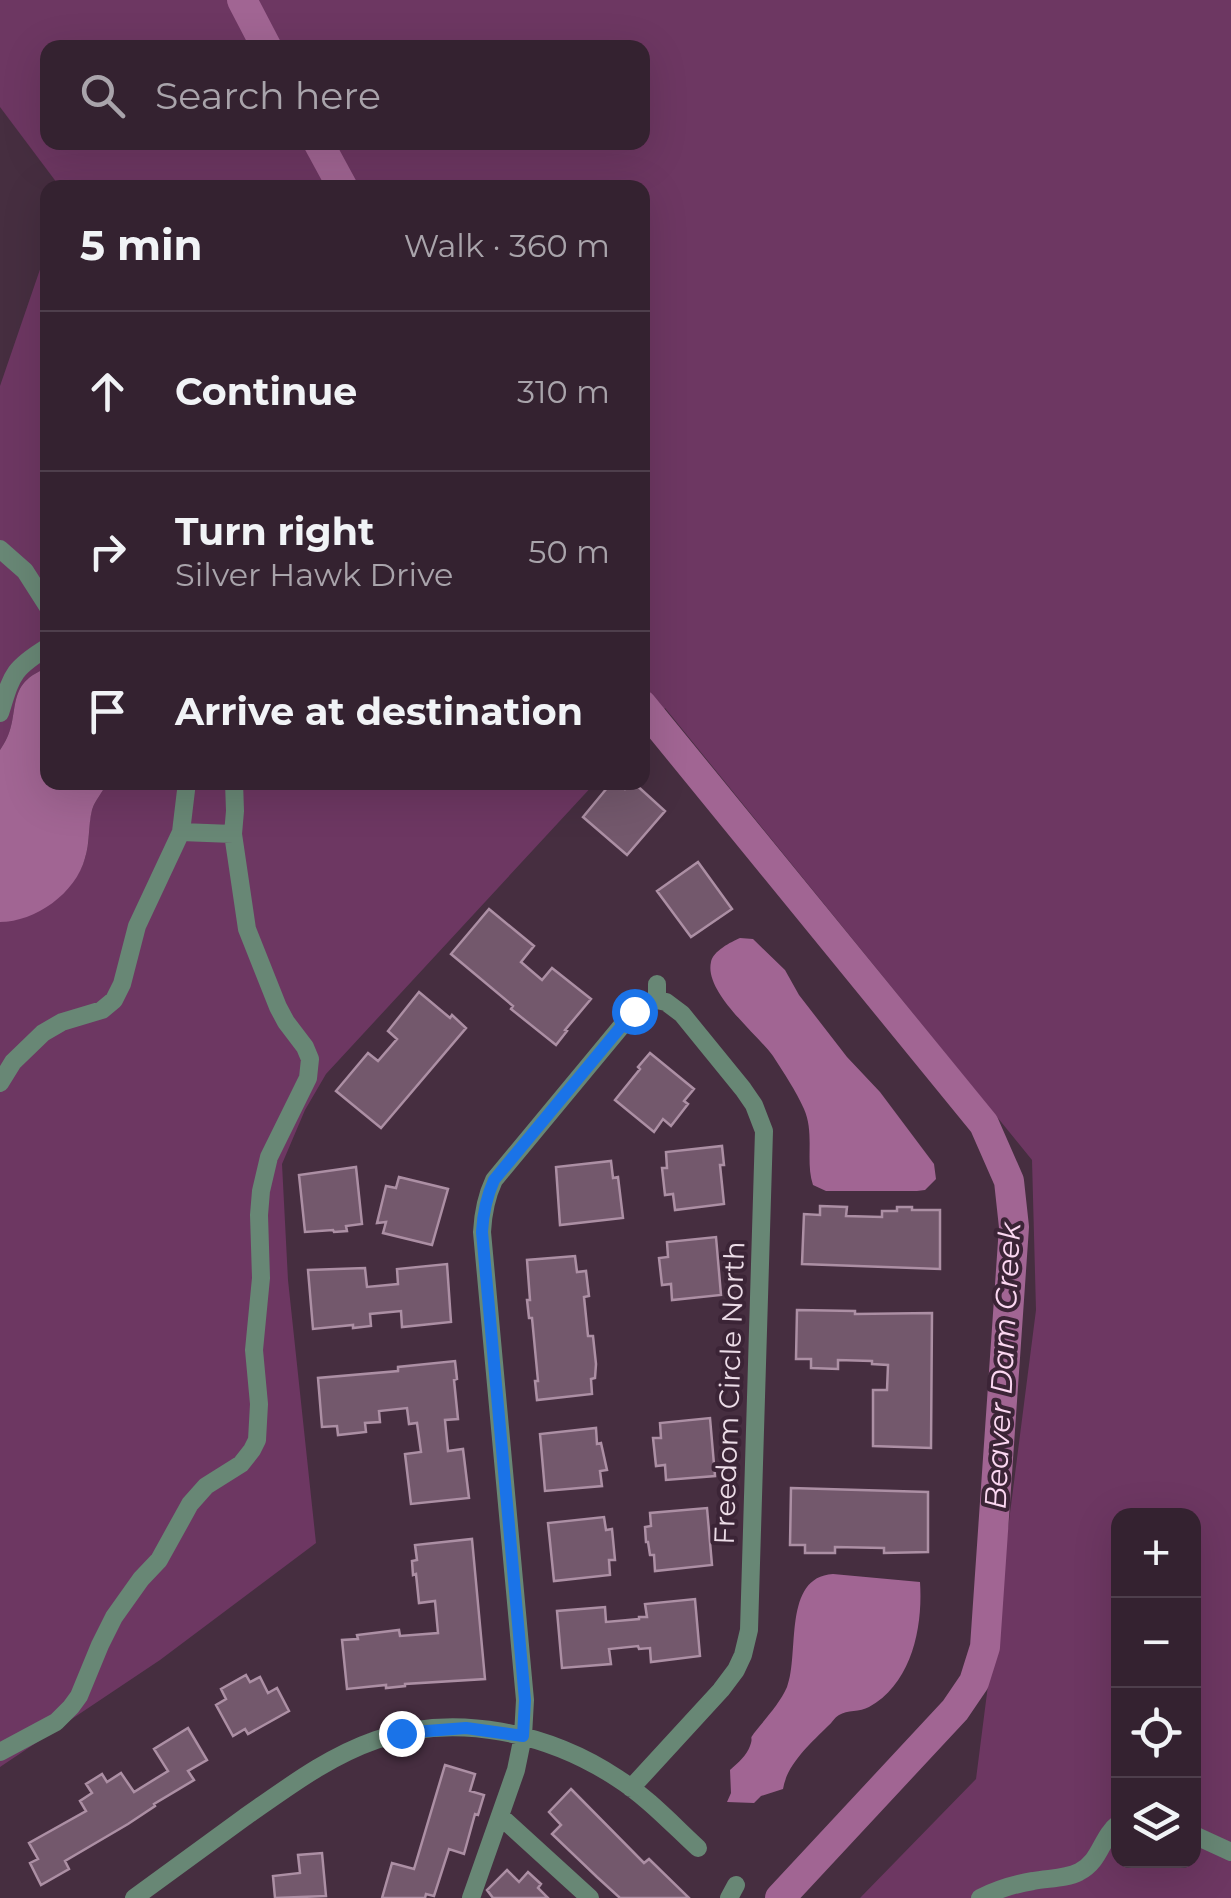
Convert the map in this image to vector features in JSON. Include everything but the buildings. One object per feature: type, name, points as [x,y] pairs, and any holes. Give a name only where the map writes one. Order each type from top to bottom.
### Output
[{"type":"street","points":[[0,548],[24,571],[40,595]]},
{"type":"street","points":[[0,713],[18,667],[40,652]]},
{"type":"street","points":[[0,1083],[20,1055],[43,1034],[62,1022],[102,1010],[114,1000],[137,926],[181,832],[186,790]]},
{"type":"street","points":[[0,1752],[56,1722],[71,1708],[114,1617],[158,1560],[190,1504],[206,1486],[241,1464],[256,1440],[259,1404],[254,1350],[261,1278],[262,1191],[269,1157],[308,1078],[310,1059],[278,1008],[247,929],[233,834],[234,790]]},
{"type":"street","points":[[181,832],[233,834]]},
{"type":"street","name":"Freedom Circle North","points":[[523,1736],[525,1700],[483,1250],[483,1212],[494,1180],[634,1011],[657,992],[682,1014],[731,1074],[754,1106],[764,1132],[748,1630],[744,1655],[736,1670],[631,1788]]},
{"type":"street","points":[[134,1898],[300,1778],[360,1746],[401,1733],[446,1728],[523,1736],[568,1751],[631,1788],[698,1848]]},
{"type":"street","points":[[471,1898],[516,1770],[523,1736]]},
{"type":"street","points":[[500,1816],[590,1898]]},
{"type":"street","points":[[980,1898],[1025,1882],[1076,1874],[1099,1854],[1111,1830]]},
{"type":"street","points":[[1201,1838],[1231,1852]]},
{"type":"shaded area","points":[[0,0],[1231,0],[1231,1898],[860,1898],[976,1779],[1036,1310],[1032,1160],[665,708],[650,724],[650,180],[55,180],[0,107]]},
{"type":"shaded area","points":[[40,269],[40,672],[18,693],[11,726],[0,750],[0,386]]},
{"type":"shaded area","points":[[40,672],[40,790],[103,790],[92,810],[87,852],[73,883],[40,911],[0,922],[0,750],[11,726],[18,693]]},
{"type":"shaded area","points":[[103,790],[589,790],[326,1074],[305,1110],[282,1164],[288,1280],[316,1543],[160,1660],[0,1767],[0,922],[42,908],[76,878],[87,850],[95,803]]},
{"type":"shaded area","points":[[740,938],[753,939],[785,970],[799,995],[934,1164],[936,1179],[925,1190],[826,1191],[813,1185],[809,1128],[801,1102],[773,1056],[723,999],[711,974],[715,954]]},
{"type":"shaded area","points":[[833,1574],[920,1582],[917,1635],[905,1669],[884,1697],[869,1707],[836,1718],[794,1763],[783,1789],[761,1796],[754,1803],[727,1802],[731,1793],[730,1770],[747,1753],[752,1736],[787,1687],[799,1602],[817,1578]]},
{"type":"waterway","name":"Beaver Dam Creek","points":[[242,0],[263,40]]},
{"type":"waterway","name":"Beaver Dam Creek","points":[[322,150],[339,180]]},
{"type":"waterway","name":"Beaver Dam Creek","points":[[650,715],[984,1124],[1009,1181],[1014,1227],[985,1647],[974,1682],[955,1710],[780,1898]]},
{"type":"route","points":[[401,1733],[466,1728],[523,1736],[525,1700],[483,1212],[494,1180],[634,1011]]}]
